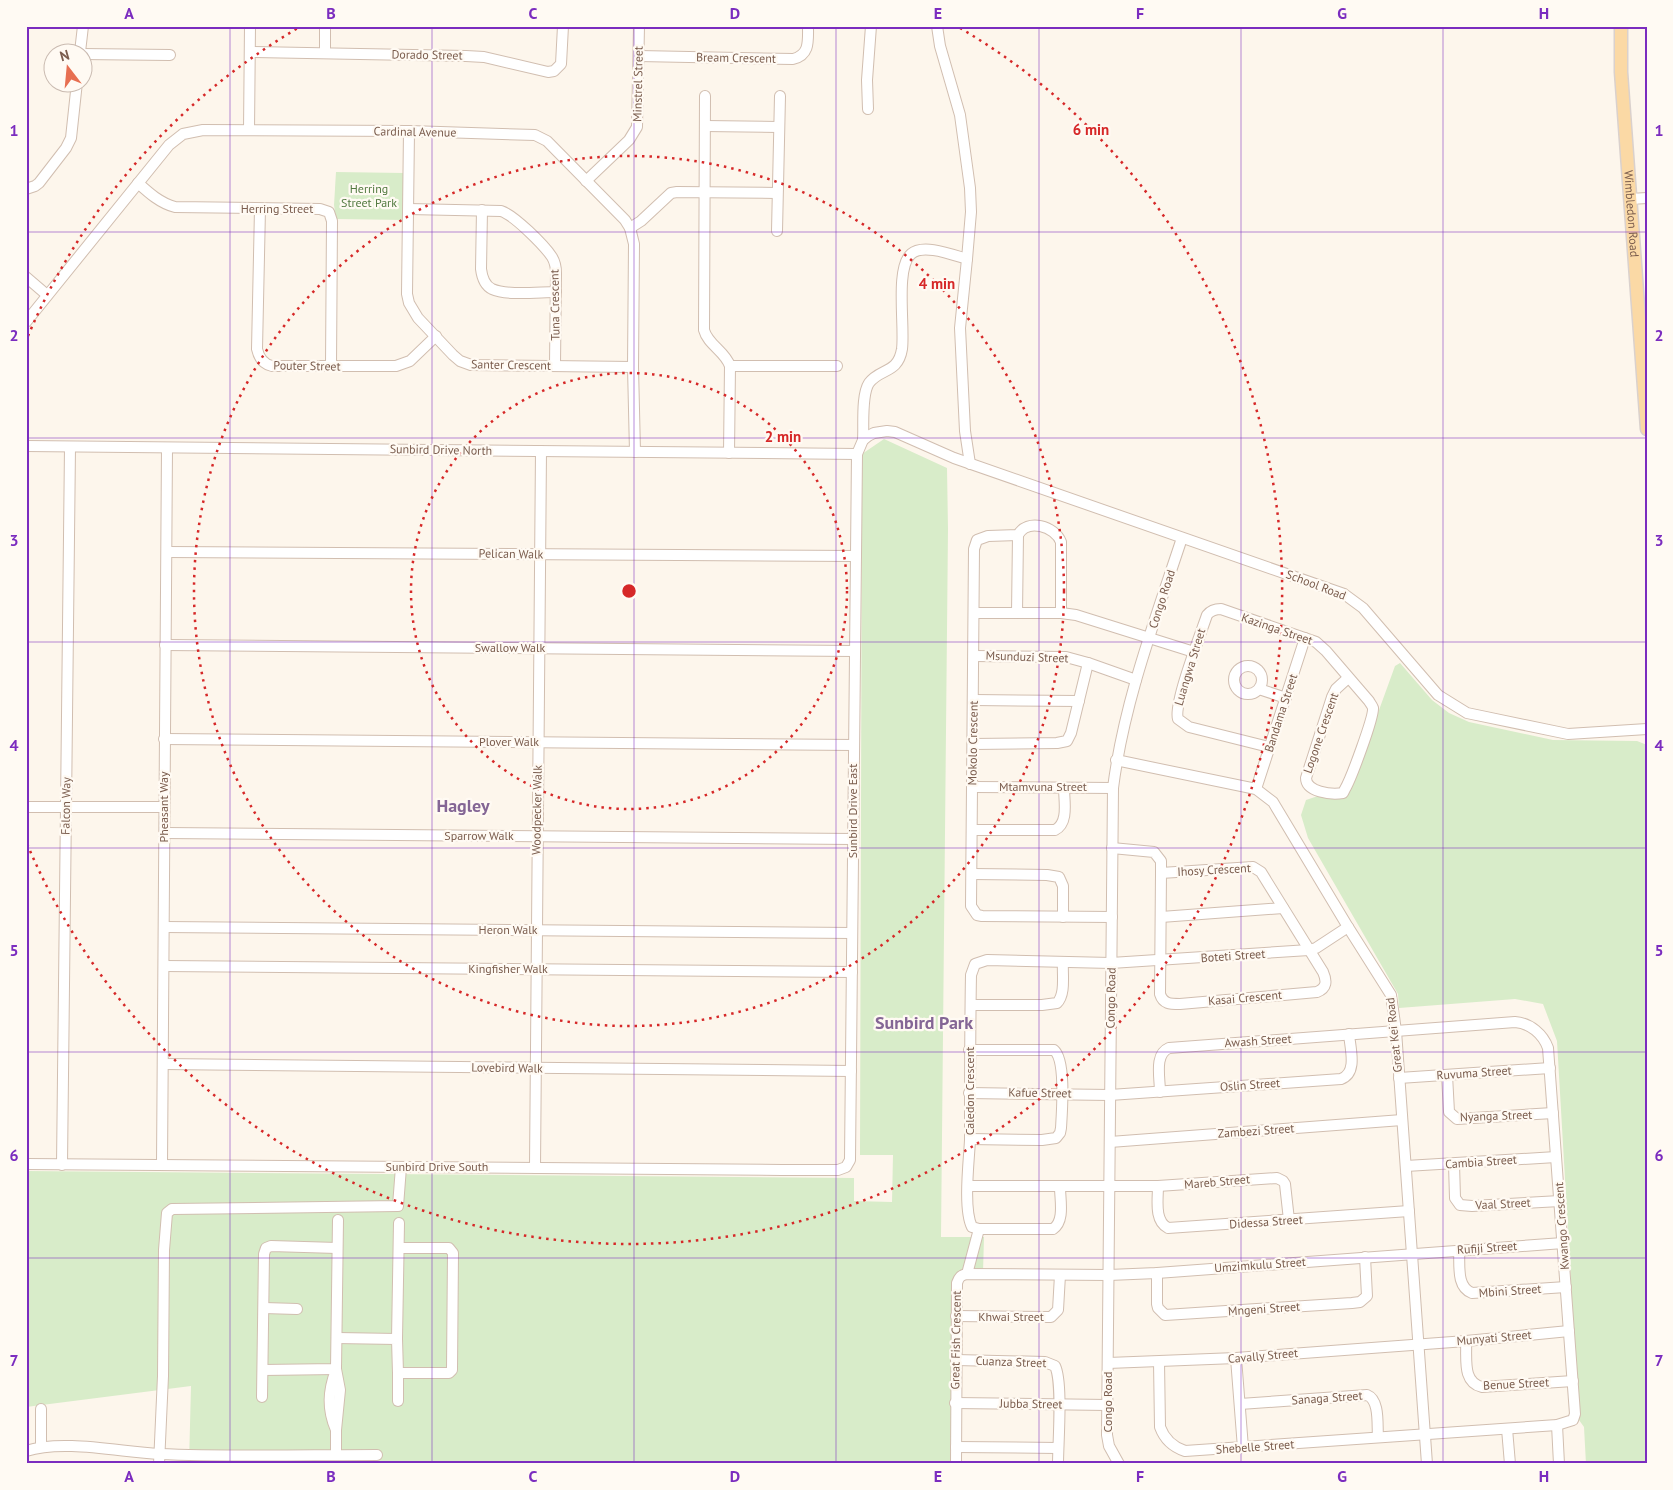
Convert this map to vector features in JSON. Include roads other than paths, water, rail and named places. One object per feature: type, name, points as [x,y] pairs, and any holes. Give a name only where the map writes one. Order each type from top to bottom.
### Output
[{"type":"main road","name":"Wimbledon Road","points":[[1621,26],[1621,72],[1647,429]]},
{"type":"street","points":[[82,42],[83,26]]},
{"type":"street","points":[[249,130],[250,26]]},
{"type":"street","points":[[325,26],[325,53]]},
{"type":"street","name":"Dorado Street","points":[[251,52],[475,56],[548,72],[554,71],[561,64],[563,26]]},
{"type":"street","name":"Minstrel Street","points":[[586,181],[629,140],[637,126],[639,26]]},
{"type":"street","name":"Bream Crescent","points":[[638,56],[793,58],[805,52],[808,26]]},
{"type":"street","points":[[868,109],[867,80],[871,26]]},
{"type":"street","points":[[937,26],[940,46],[960,115],[970,188],[971,212],[960,328],[965,431],[970,464]]},
{"type":"street","points":[[92,53],[170,55]]},
{"type":"street","points":[[26,189],[39,183],[69,144],[73,133],[76,92]]},
{"type":"street","points":[[705,96],[704,330],[706,336],[728,360],[730,366],[729,453]]},
{"type":"street","points":[[777,231],[780,96]]},
{"type":"street","points":[[705,126],[779,128]]},
{"type":"street","name":"Cardinal Avenue","points":[[26,322],[169,145],[183,134],[203,130],[535,135],[547,141],[630,228]]},
{"type":"street","name":"Santer Crescent","points":[[409,132],[407,294],[409,303],[418,318],[460,361],[471,365],[633,367]]},
{"type":"street","name":"Herring Street","points":[[138,183],[154,197],[175,208],[320,208],[326,210],[332,221],[331,366]]},
{"type":"street","points":[[634,452],[634,244],[630,228],[641,221],[671,193],[777,193]]},
{"type":"street","points":[[1630,199],[1647,198]]},
{"type":"street","name":"Pouter Street","points":[[260,209],[258,355],[264,363],[272,366],[388,367],[410,362],[436,336]]},
{"type":"street","name":"Tuna Crescent","points":[[409,210],[501,211],[511,215],[547,251],[556,266],[555,366]]},
{"type":"street","points":[[482,210],[481,269],[482,277],[487,286],[506,292],[556,292]]},
{"type":"street","points":[[856,454],[863,440],[868,385],[897,363],[902,352],[902,281],[906,263],[911,253],[926,249],[967,259]]},
{"type":"street","points":[[26,277],[47,295]]},
{"type":"street","points":[[730,366],[837,366]]},
{"type":"street","name":"School Road","points":[[863,440],[880,431],[895,432],[970,464],[1344,594],[1362,608],[1438,695],[1467,712],[1568,734],[1647,729]]},
{"type":"street","name":"Sunbird Drive North","points":[[26,446],[856,454]]},
{"type":"street","name":"Falcon Way","points":[[62,1165],[70,447]]},
{"type":"street","name":"Pheasant Way","points":[[162,1166],[167,448]]},
{"type":"street","name":"Woodpecker Walk","points":[[535,1168],[541,451]]},
{"type":"street","name":"Sunbird Drive East","points":[[846,1167],[850,1160],[856,454]]},
{"type":"street","points":[[1017,613],[1018,536],[1024,528],[1034,526],[1054,532],[1061,542],[1061,613]]},
{"type":"street","name":"Mokolo Crescent","points":[[1018,536],[983,536],[975,543],[971,906],[977,915],[1112,917]]},
{"type":"street","name":"Congo Road","points":[[1119,1464],[1109,1446],[1107,1435],[1113,788],[1122,731],[1136,680],[1182,538]]},
{"type":"street","name":"Pelican Walk","points":[[167,552],[856,556]]},
{"type":"street","name":"Kazinga Street","points":[[1212,610],[1221,609],[1321,645],[1372,708]]},
{"type":"street","name":"Luangwa Street","points":[[1212,610],[1207,615],[1194,652],[1177,708],[1177,716],[1180,722],[1189,727],[1270,746]]},
{"type":"street","points":[[974,613],[1061,613],[1076,615],[1194,652]]},
{"type":"street","name":"Bandama Street","points":[[1256,789],[1305,638]]},
{"type":"street","name":"Swallow Walk","points":[[165,645],[855,650]]},
{"type":"street","name":"Msunduzi Street","points":[[974,656],[1066,658],[1088,663],[1136,680]]},
{"type":"street","points":[[973,744],[1057,743],[1067,741],[1071,733],[1088,663]]},
{"type":"street","name":"Logone Crescent","points":[[1348,678],[1336,689],[1332,697],[1306,778],[1308,787],[1332,793],[1343,793],[1349,783],[1371,717],[1372,708]]},
{"type":"street","points":[[1259,689],[1286,698]]},
{"type":"street","points":[[974,700],[1079,701]]},
{"type":"street","name":"Plover Walk","points":[[164,739],[854,745]]},
{"type":"street","name":"Great Kei Road","points":[[1116,760],[1256,789],[1273,802],[1391,995],[1396,1031],[1427,1464]]},
{"type":"street","name":"Mtamvuna Street","points":[[973,787],[1113,788]]},
{"type":"street","points":[[972,830],[1055,830],[1063,822],[1064,788]]},
{"type":"street","points":[[26,806],[164,807]]},
{"type":"street","name":"Sparrow Walk","points":[[165,833],[853,839]]},
{"type":"street","points":[[1112,848],[1154,852],[1161,860],[1161,873]]},
{"type":"street","name":"Ihosy Crescent","points":[[1161,961],[1161,873],[1256,868],[1261,872],[1309,950]]},
{"type":"street","points":[[972,874],[1047,875],[1059,877],[1063,886],[1063,917]]},
{"type":"street","points":[[1161,917],[1283,908]]},
{"type":"street","name":"Heron Walk","points":[[164,927],[852,933]]},
{"type":"street","name":"Boteti Street","points":[[1111,963],[1309,950],[1316,948],[1348,927]]},
{"type":"street","name":"Kasai Crescent","points":[[1161,961],[1162,998],[1166,1002],[1180,1004],[1317,992],[1324,988],[1326,981],[1323,972],[1309,950]]},
{"type":"street","name":"Caledon Crescent","points":[[979,1229],[972,1227],[968,1218],[970,1139],[969,1050],[972,968],[977,962],[987,960],[1111,963]]},
{"type":"street","points":[[970,1005],[1042,1005],[1058,1003],[1062,993],[1063,962]]},
{"type":"street","name":"Kingfisher Walk","points":[[164,966],[852,972]]},
{"type":"street","name":"Kwango Crescent","points":[[1396,1031],[1521,1022],[1534,1029],[1546,1041],[1550,1068],[1576,1414],[1573,1420],[1557,1425]]},
{"type":"street","name":"Awash Street","points":[[1160,1092],[1160,1057],[1163,1050],[1169,1048],[1396,1031]]},
{"type":"street","name":"Oslin Street","points":[[1110,1095],[1341,1079],[1347,1076],[1351,1070],[1349,1034]]},
{"type":"street","points":[[969,1050],[1054,1050],[1060,1057],[1061,1062],[1062,1093],[1061,1128],[1056,1138],[1042,1140],[970,1139]]},
{"type":"street","name":"Lovebird Walk","points":[[163,1064],[851,1071]]},
{"type":"street","name":"Ruvuma Street","points":[[1399,1078],[1550,1068]]},
{"type":"street","name":"Nyanga Street","points":[[1447,1075],[1449,1112],[1457,1119],[1553,1113]]},
{"type":"street","name":"Kafue Street","points":[[969,1093],[1110,1095]]},
{"type":"street","name":"Zambezi Street","points":[[1110,1142],[1402,1120]]},
{"type":"street","name":"Cambia Street","points":[[1406,1166],[1556,1156]]},
{"type":"street","name":"Sunbird Drive South","points":[[26,1164],[838,1170],[846,1167]]},
{"type":"street","name":"Vaal Street","points":[[1454,1164],[1455,1198],[1460,1205],[1560,1201]]},
{"type":"street","points":[[159,1459],[163,1376],[164,1250],[167,1213],[172,1209],[398,1206],[401,1167]]},
{"type":"street","name":"Mareb Street","points":[[1109,1187],[1158,1186],[1277,1178],[1285,1184],[1289,1220]]},
{"type":"street","points":[[968,1186],[1109,1187]]},
{"type":"street","name":"Didessa Street","points":[[1158,1186],[1158,1217],[1162,1224],[1168,1228],[1409,1211]]},
{"type":"street","points":[[968,1274],[979,1229],[1053,1229],[1057,1226],[1060,1219],[1060,1187]]},
{"type":"street","points":[[336,1455],[336,1430],[340,1396],[336,1369],[338,1220]]},
{"type":"street","points":[[398,1401],[399,1223]]},
{"type":"street","name":"Rufiji Street","points":[[1412,1254],[1563,1242]]},
{"type":"street","points":[[262,1397],[264,1254],[266,1248],[271,1246],[337,1248]]},
{"type":"street","points":[[398,1374],[449,1373],[452,1370],[453,1294],[453,1253],[451,1249],[440,1247],[399,1248]]},
{"type":"street","name":"Mbini Street","points":[[1459,1250],[1462,1285],[1466,1291],[1472,1293],[1566,1287]]},
{"type":"street","name":"Umzimkulu Street","points":[[1108,1275],[1412,1254]]},
{"type":"street","name":"Mngeni Street","points":[[1157,1273],[1157,1304],[1158,1308],[1165,1315],[1352,1303],[1360,1302],[1366,1296],[1365,1257]]},
{"type":"street","name":"Great Fish Crescent","points":[[956,1464],[956,1316],[957,1283],[959,1278],[968,1274],[1108,1275]]},
{"type":"street","name":"Khwai Street","points":[[956,1316],[1051,1317],[1058,1310],[1060,1275]]},
{"type":"street","points":[[264,1308],[296,1309]]},
{"type":"street","name":"Munyati Street","points":[[1419,1345],[1570,1331]]},
{"type":"street","points":[[337,1338],[397,1339]]},
{"type":"street","name":"Benue Street","points":[[1466,1341],[1468,1375],[1471,1382],[1477,1386],[1573,1381]]},
{"type":"street","name":"Cavally Street","points":[[1108,1363],[1236,1358],[1419,1345]]},
{"type":"street","points":[[1236,1358],[1243,1448]]},
{"type":"street","name":"Cuanza Street","points":[[956,1360],[1050,1362],[1055,1366],[1057,1370],[1059,1404],[1058,1464]]},
{"type":"street","name":"Shebelle Street","points":[[1159,1362],[1160,1427],[1166,1438],[1178,1449],[1184,1451],[1425,1433]]},
{"type":"street","points":[[263,1370],[336,1369]]},
{"type":"street","name":"Sanaga Street","points":[[1240,1404],[1367,1395],[1372,1397],[1375,1403],[1378,1437]]},
{"type":"street","name":"Jubba Street","points":[[955,1403],[1107,1405]]},
{"type":"street","points":[[40,1409],[41,1447]]},
{"type":"street","points":[[1425,1433],[1557,1425],[1559,1464]]},
{"type":"street","points":[[1507,1428],[1510,1464]]},
{"type":"street","points":[[26,1451],[41,1447],[72,1447],[159,1459],[376,1455]]},
{"type":"street","points":[[956,1447],[1058,1448]]},
{"type":"district","name":"Hagley","points":[[463,806]]},
{"type":"district","name":"Sunbird Park","points":[[924,1023]]},
{"type":"park label","name":"Herring Street Park","points":[[369,196]]}]
